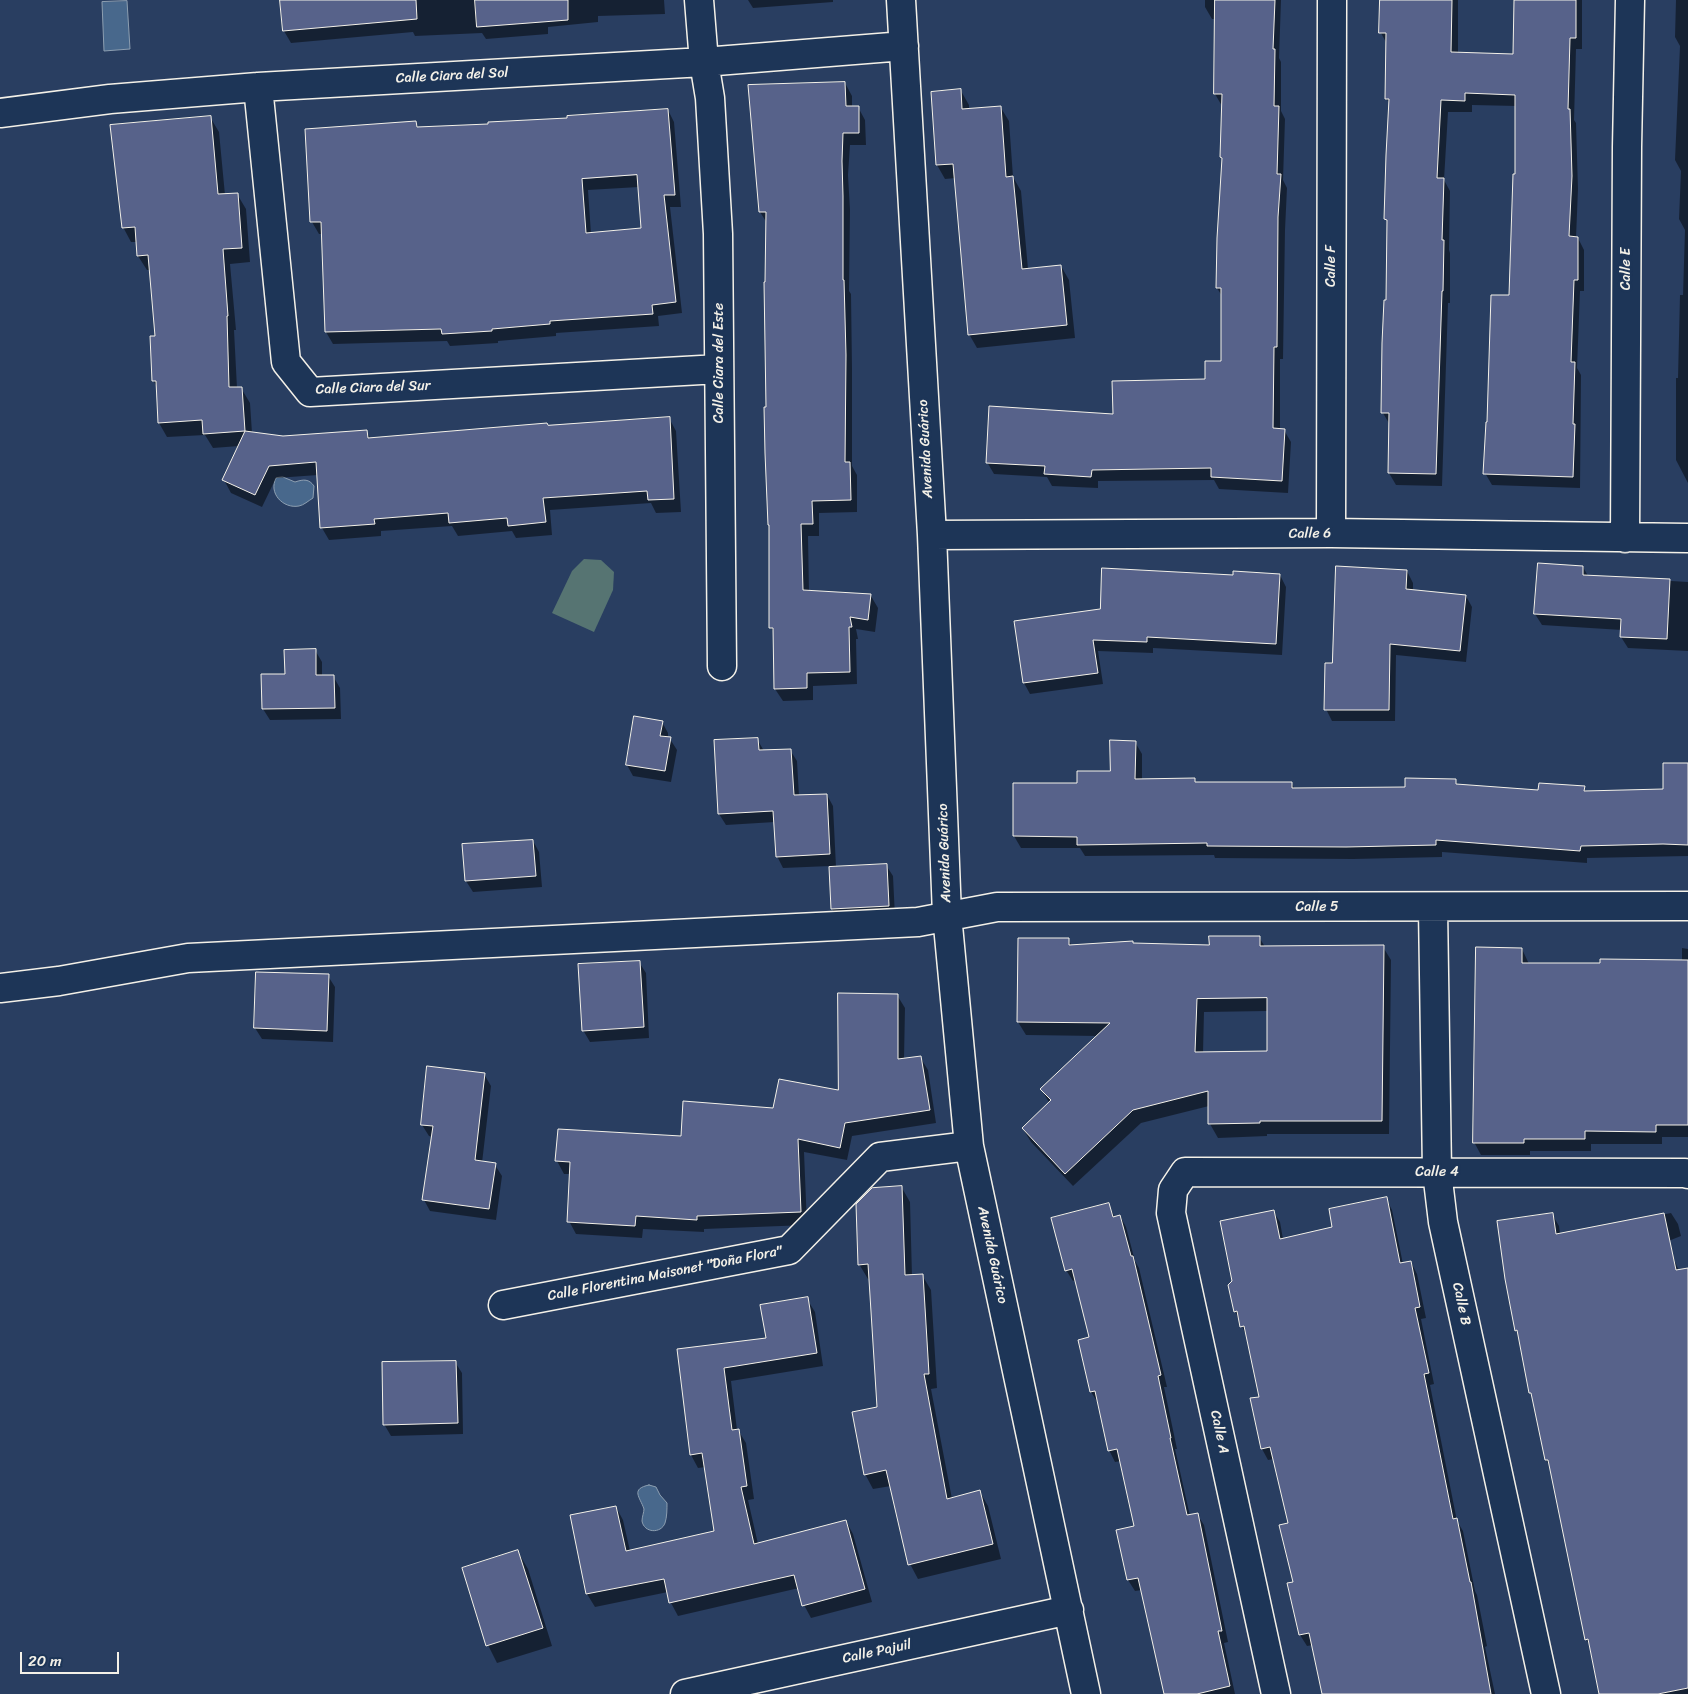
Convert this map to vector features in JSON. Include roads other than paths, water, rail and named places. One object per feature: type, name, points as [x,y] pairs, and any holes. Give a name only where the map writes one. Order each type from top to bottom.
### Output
[{"type":"street","name":"Calle Ciara del Este","points":[[699,0],[704,62],[710,98],[718,234],[722,666]]},
{"type":"street","name":"Avenida Guárico","points":[[901,0],[932,536],[947,915],[969,1146],[1086,1694]]},
{"type":"street","name":"Calle F","points":[[1331,533],[1332,0]]},
{"type":"street","name":"Calle E","points":[[1625,538],[1627,147],[1630,0]]},
{"type":"street","name":"Calle Ciara del Sol","points":[[0,113],[110,99],[258,87],[704,62],[904,46]]},
{"type":"street","name":"Calle Ciara del Sur","points":[[258,87],[286,362],[310,392],[719,369]]},
{"type":"street","name":"Calle 6","points":[[932,536],[1331,533],[1688,538]]},
{"type":"street","name":"Calle 5","points":[[0,988],[59,981],[188,958],[918,922],[938,919],[947,915],[998,907],[1433,908],[1688,906]]},
{"type":"street","name":"Calle B","points":[[1433,908],[1437,1172],[1444,1222],[1546,1694]]},
{"type":"street","name":"Calle Florentina Maisonet \"Doña Flora\"","points":[[503,1305],[789,1250],[880,1157],[969,1146]]},
{"type":"street","name":"Calle 4","points":[[1185,1172],[1688,1174]]},
{"type":"street","name":"Calle A","points":[[1185,1172],[1173,1190],[1171,1213],[1276,1694]]},
{"type":"street","name":"Calle Pajuil","points":[[685,1694],[1069,1610]]},
{"type":"water","points":[[127,1],[130,49],[104,51],[102,2]]},
{"type":"water","points":[[283,477],[295,482],[304,480],[310,482],[314,486],[313,498],[299,506],[288,505],[278,499],[274,484],[276,478]]},
{"type":"water","points":[[649,1485],[656,1487],[667,1503],[667,1516],[663,1527],[653,1531],[643,1525],[644,1509],[638,1494],[640,1489]]}]
